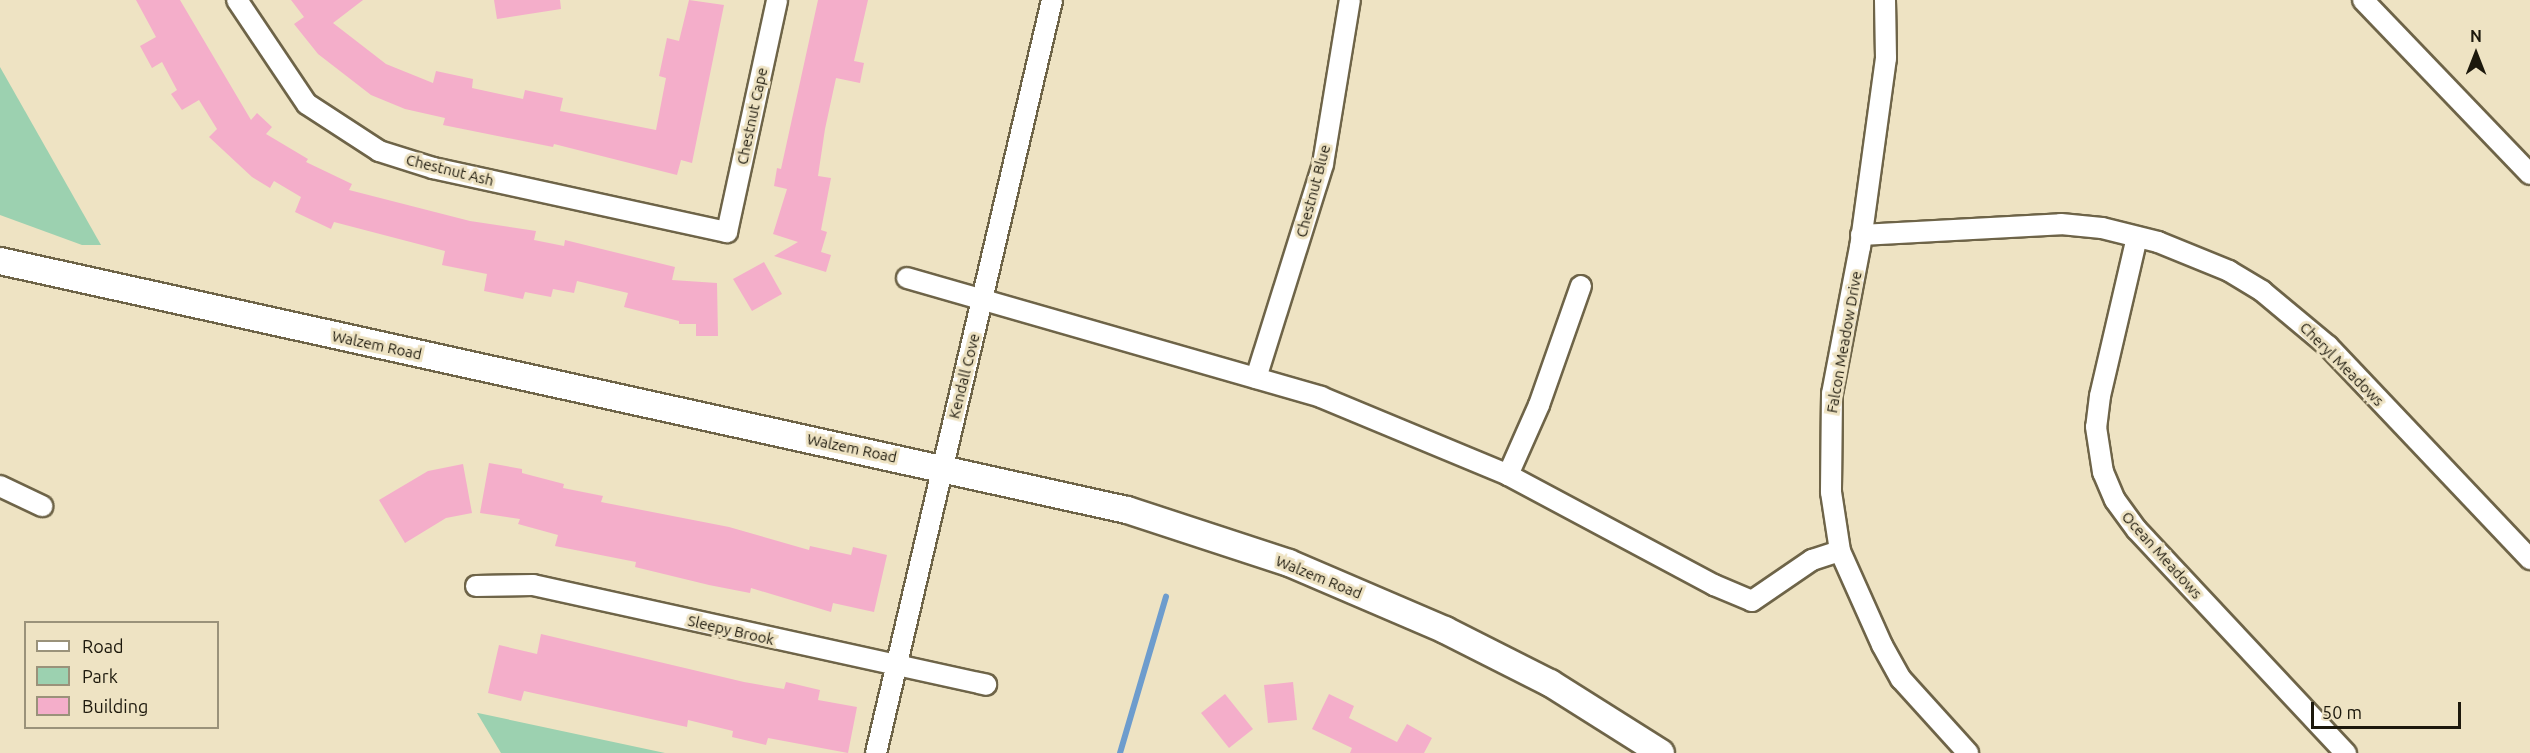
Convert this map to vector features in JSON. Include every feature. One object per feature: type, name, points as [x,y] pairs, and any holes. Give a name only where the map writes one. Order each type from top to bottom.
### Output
[{"type":"street","name":"Chestnut Ash","points":[[237,0],[307,104],[379,151],[433,168],[728,232]]},
{"type":"street","name":"Chestnut Cape","points":[[728,232],[777,0]]},
{"type":"street","name":"Kendall Cove","points":[[876,753],[940,467],[984,300],[1052,0]]},
{"type":"street","name":"Chestnut Blue","points":[[1256,378],[1323,164],[1350,0]]},
{"type":"street","name":"Falcon Meadow Drive","points":[[1885,0],[1886,58],[1861,235],[1832,394],[1831,492],[1840,551],[1855,589],[1901,678],[1968,753]]},
{"type":"street","points":[[2363,0],[2530,174]]},
{"type":"street","name":"Cheryl Meadows","points":[[1861,235],[2061,224],[2137,237],[2194,255],[2229,271],[2292,315],[2328,346],[2530,559]]},
{"type":"street","name":"Ocean Meadows","points":[[2137,237],[2100,396],[2096,427],[2103,472],[2115,500],[2137,530],[2346,753]]},
{"type":"street","name":"Walzem Road","points":[[0,261],[1127,510],[1289,563],[1487,651],[1550,683],[1661,753]]},
{"type":"street","points":[[907,278],[1321,397],[1508,475],[1714,585],[1752,601],[1812,560],[1840,551]]},
{"type":"street","points":[[1508,475],[1539,405],[1581,286]]},
{"type":"street","points":[[0,486],[42,506]]},
{"type":"street","name":"Sleepy Brook","points":[[476,586],[533,585],[894,667],[986,684]]},
{"type":"green space","points":[[0,67],[101,245],[82,245],[0,215]]},
{"type":"green space","points":[[478,713],[665,753],[501,753]]},
{"type":"building","points":[[136,0],[180,0],[251,120],[257,113],[272,127],[266,134],[308,159],[306,162],[352,184],[349,190],[470,221],[536,231],[534,240],[564,246],[565,240],[675,267],[672,280],[717,283],[718,336],[696,336],[696,324],[679,324],[679,321],[624,307],[628,293],[577,281],[574,293],[553,289],[551,297],[525,292],[523,299],[484,291],[487,274],[442,265],[445,251],[334,222],[331,229],[295,212],[301,197],[274,181],[270,188],[252,177],[209,137],[217,129],[199,100],[182,110],[171,94],[177,90],[162,62],[152,68],[140,46],[156,37]]},
{"type":"building","points":[[291,0],[363,0],[333,23],[386,64],[433,83],[436,71],[473,79],[472,88],[523,99],[525,90],[563,98],[560,111],[656,130],[666,78],[659,76],[667,38],[679,41],[689,0],[724,5],[692,163],[681,160],[677,175],[554,144],[553,147],[443,125],[445,118],[405,109],[371,95],[318,54],[294,24],[304,17]]},
{"type":"building","points":[[494,0],[560,0],[561,9],[497,19]]},
{"type":"building","points":[[818,0],[868,0],[854,61],[864,63],[860,83],[836,78],[825,129],[818,176],[831,178],[821,230],[827,232],[821,252],[831,255],[826,272],[774,256],[798,242],[773,234],[787,189],[774,186],[777,168],[781,169]]},
{"type":"building","points":[[764,262],[782,294],[752,311],[733,279]]},
{"type":"building","points":[[489,463],[522,469],[522,473],[564,484],[563,488],[603,496],[601,502],[729,527],[809,550],[810,546],[851,555],[853,547],[887,555],[874,612],[833,603],[831,612],[751,588],[750,593],[709,585],[635,567],[636,562],[555,546],[558,535],[518,524],[520,519],[480,513]]},
{"type":"building","points":[[463,464],[472,513],[446,518],[405,543],[379,500],[428,471]]},
{"type":"building","points":[[541,634],[744,682],[784,689],[786,682],[820,690],[818,700],[857,707],[848,753],[768,738],[766,745],[732,737],[733,731],[688,720],[687,727],[524,691],[521,701],[488,693],[499,645],[537,654]]},
{"type":"building","points":[[1293,682],[1297,720],[1268,723],[1264,685]]},
{"type":"building","points":[[1225,694],[1253,729],[1229,748],[1201,713]]},
{"type":"building","points":[[1329,694],[1354,706],[1349,718],[1397,742],[1407,724],[1432,738],[1424,753],[1350,753],[1352,748],[1312,729]]},
{"type":"waterway","points":[[1120,753],[1166,597]]}]
